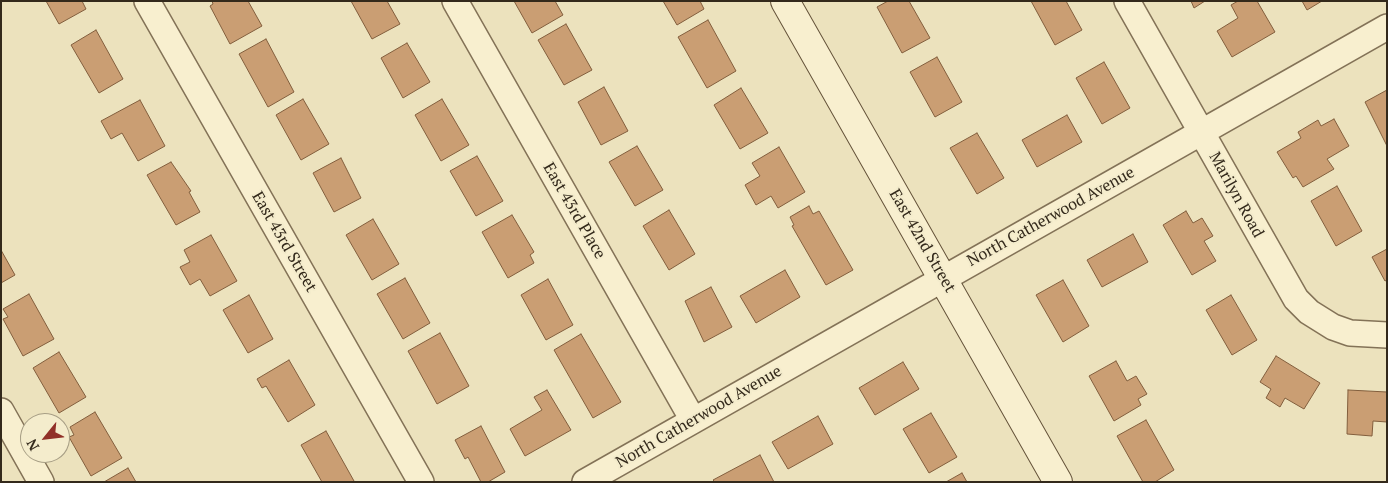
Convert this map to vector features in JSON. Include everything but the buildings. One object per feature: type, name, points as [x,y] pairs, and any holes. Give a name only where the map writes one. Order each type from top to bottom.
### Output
[{"type":"street","name":"East 43rd Street","points":[[147,1],[421,482]]},
{"type":"street","name":"East 43rd Place","points":[[454,1],[693,420]]},
{"type":"street","name":"East 42nd Street","points":[[785,1],[1058,482]]},
{"type":"street","name":"Marilyn Road","points":[[1127,1],[1296,299],[1309,312],[1333,327],[1350,333],[1387,335]]},
{"type":"street","name":"North Catherwood Avenue","points":[[585,482],[943,277],[1387,27]]},
{"type":"street","points":[[1,411],[33,479]]}]
